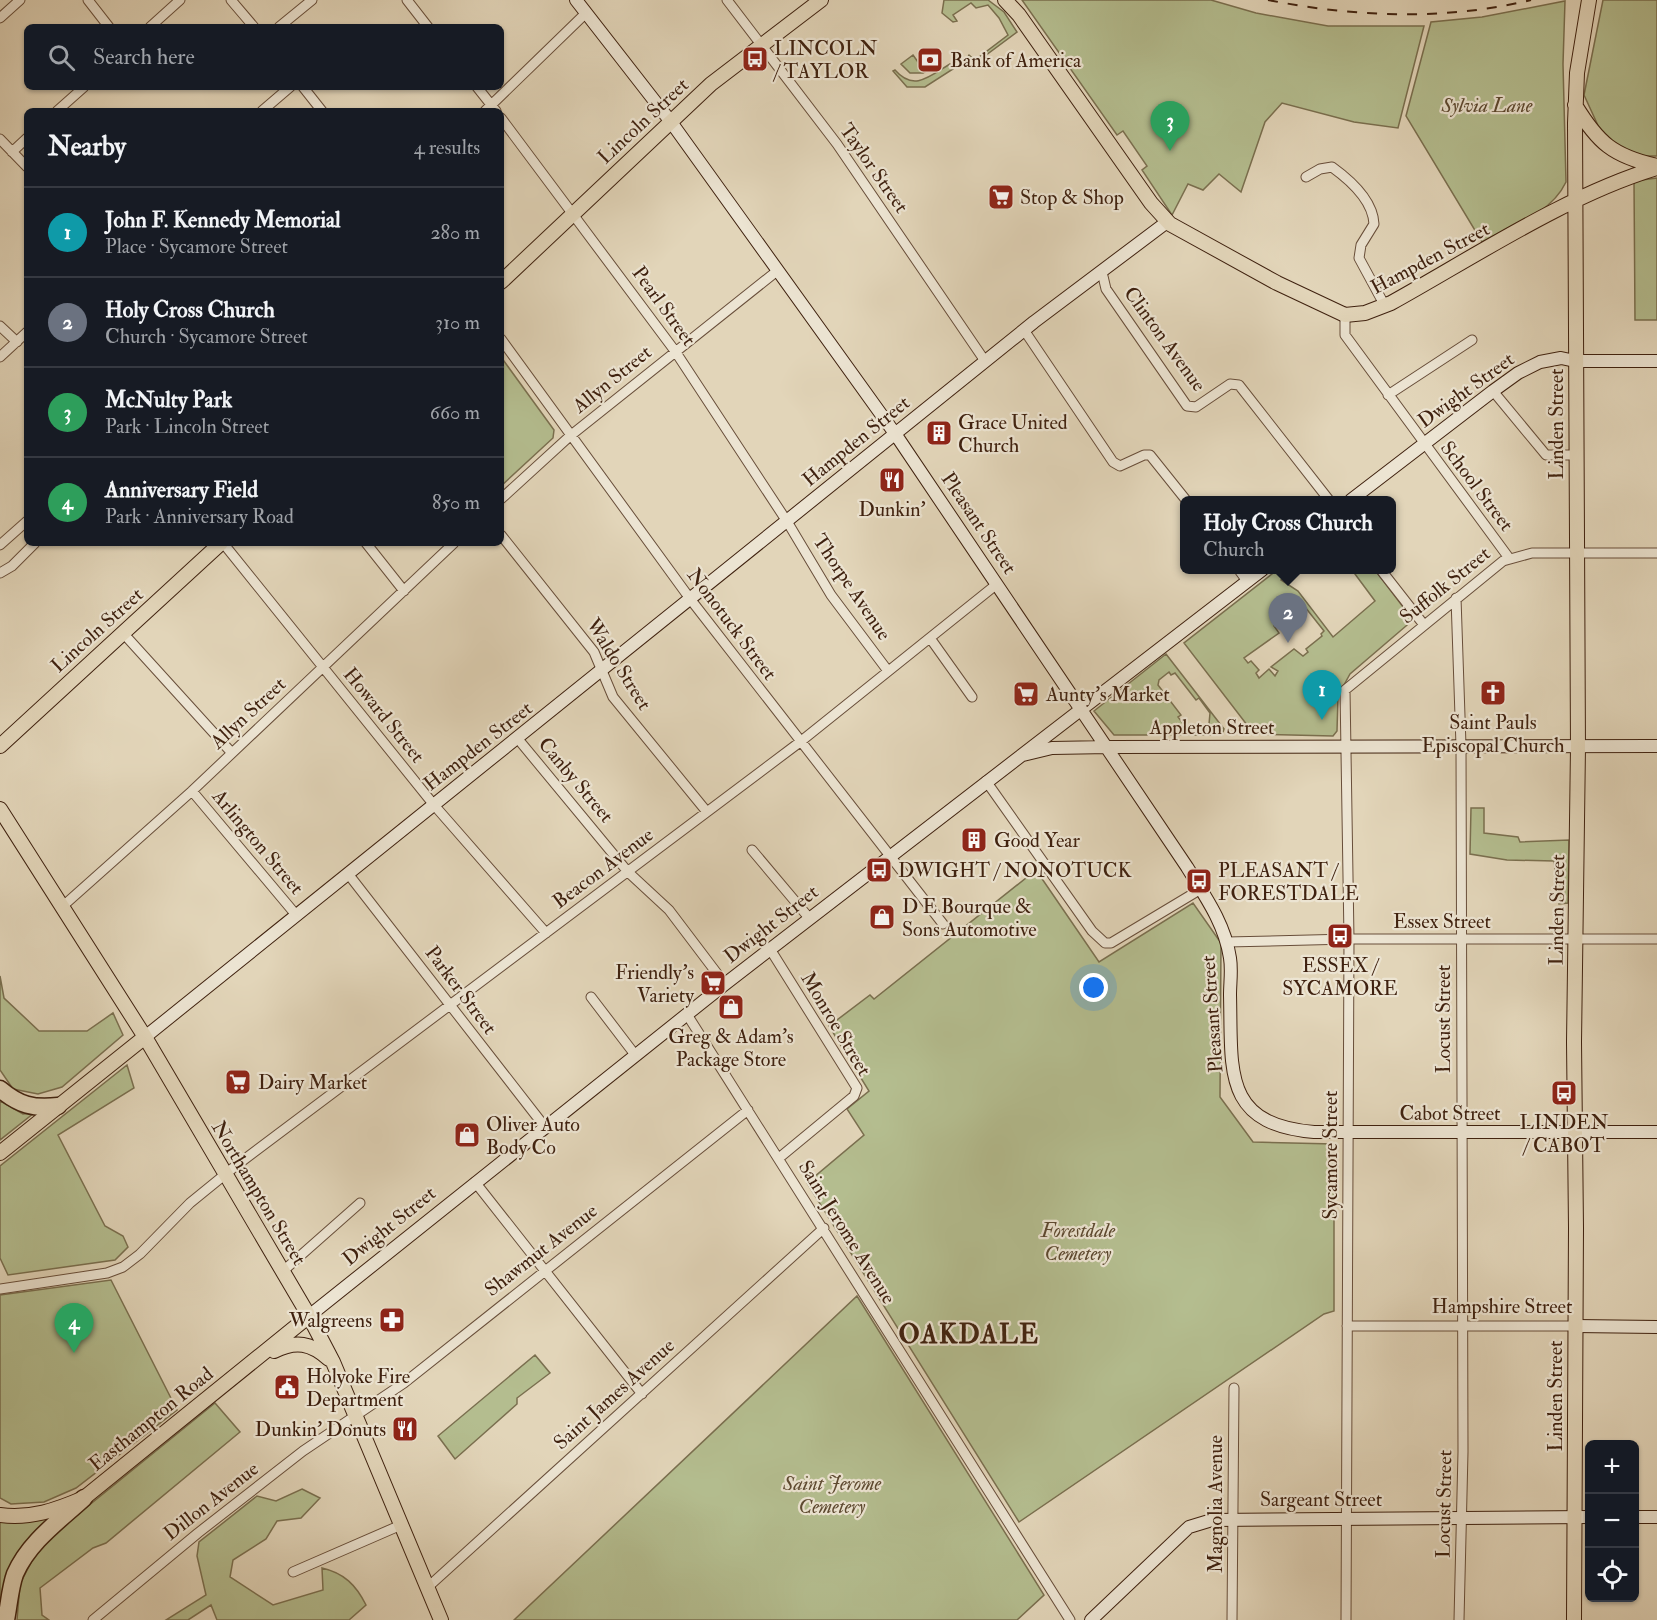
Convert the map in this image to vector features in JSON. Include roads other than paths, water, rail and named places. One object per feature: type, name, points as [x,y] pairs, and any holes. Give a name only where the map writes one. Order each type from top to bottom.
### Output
[{"type":"highway","points":[[0,1089],[22,1105],[42,1108],[58,1107]]},
{"type":"highway","points":[[6,1620],[14,1577],[23,1559],[33,1546],[84,1498]]},
{"type":"main road","name":"Pleasant Street","points":[[576,0],[671,122],[896,435],[1079,708],[1108,747],[1200,889],[1227,942],[1231,960],[1233,1065],[1239,1095],[1250,1109]]},
{"type":"main road","name":"Lincoln Street","points":[[504,279],[711,84],[821,0]]},
{"type":"main road","points":[[1005,0],[1019,15],[1167,222],[1277,284],[1345,315]]},
{"type":"main road","name":"Linden Street","points":[[1574,1620],[1578,747],[1574,200],[1575,105],[1589,0]]},
{"type":"main road","points":[[1575,105],[1592,132],[1609,149],[1636,162],[1657,167]]},
{"type":"main road","name":"Hampden Street","points":[[1345,315],[1365,313],[1385,306],[1574,200],[1626,177],[1657,167]]},
{"type":"main road","name":"Hampden Street","points":[[145,1037],[788,523],[1024,330],[1167,222]]},
{"type":"main road","name":"Dwight Street","points":[[1358,496],[1493,391],[1518,373],[1540,363],[1561,358],[1575,361],[1657,361]]},
{"type":"main road","name":"Lincoln Street","points":[[0,746],[219,546]]},
{"type":"main road","name":"Dwight Street","points":[[309,1316],[770,949],[1079,708],[1257,574]]},
{"type":"main road","name":"Appleton Street","points":[[1019,755],[1052,748],[1108,747],[1657,746]]},
{"type":"main road","name":"Northampton Street","points":[[0,809],[145,1037],[309,1316],[333,1362],[441,1620]]},
{"type":"main road","points":[[0,1153],[145,1037]]},
{"type":"main road","name":"Cabot Street","points":[[1250,1109],[1269,1123],[1293,1130],[1348,1134],[1657,1132]]},
{"type":"main road","name":"Easthampton Road","points":[[0,1515],[34,1515],[57,1510],[84,1498],[309,1316]]},
{"type":"main road","name":"Hampshire Street","points":[[1575,1326],[1657,1327]]},
{"type":"main road","points":[[256,1360],[292,1344],[313,1347],[333,1362]]},
{"type":"main road","name":"Sargeant Street","points":[[1091,1620],[1189,1527],[1212,1520],[1232,1518],[1585,1517]]},
{"type":"main road","points":[[1639,1517],[1657,1517]]},
{"type":"street","points":[[0,18],[20,0]]},
{"type":"street","points":[[88,0],[107,24]]},
{"type":"street","points":[[153,24],[180,0]]},
{"type":"street","points":[[231,0],[251,24]]},
{"type":"street","points":[[283,24],[312,0]]},
{"type":"street","points":[[406,0],[426,24]]},
{"type":"street","name":"Taylor Street","points":[[727,0],[837,144],[986,361]]},
{"type":"street","points":[[492,108],[586,13]]},
{"type":"street","points":[[60,108],[81,90]]},
{"type":"street","points":[[266,108],[286,90]]},
{"type":"street","points":[[305,90],[320,108]]},
{"type":"street","points":[[479,90],[490,108]]},
{"type":"street","name":"Pearl Street","points":[[504,122],[675,351],[788,523]]},
{"type":"street","points":[[0,138],[24,164]]},
{"type":"street","points":[[12,152],[24,141]]},
{"type":"street","points":[[1305,177],[1320,169],[1332,167],[1345,176],[1368,204],[1374,224],[1361,245],[1359,258],[1385,306]]},
{"type":"street","name":"Allyn Street","points":[[504,496],[570,436],[777,271]]},
{"type":"street","name":"Clinton Avenue","points":[[1102,272],[1106,289],[1187,406],[1196,407],[1230,384],[1239,385],[1325,496]]},
{"type":"street","name":"School Street","points":[[1345,315],[1345,335],[1424,446],[1509,558]]},
{"type":"street","points":[[0,326],[17,342]]},
{"type":"street","points":[[1024,330],[1113,462],[1120,466],[1144,455],[1150,455],[1182,496]]},
{"type":"street","points":[[0,357],[24,335]]},
{"type":"street","points":[[1388,395],[1472,340]]},
{"type":"street","name":"Nonotuck Street","points":[[504,343],[691,600],[943,924]]},
{"type":"street","points":[[1493,391],[1546,455],[1575,455]]},
{"type":"street","name":"Thorpe Avenue","points":[[788,523],[831,596],[888,671]]},
{"type":"street","points":[[0,545],[24,524]]},
{"type":"street","name":"Waldo Street","points":[[504,539],[594,652],[613,697],[707,812]]},
{"type":"street","points":[[0,573],[12,566],[32,546]]},
{"type":"street","name":"Howard Street","points":[[224,546],[434,805],[546,933]]},
{"type":"street","points":[[368,546],[404,591]]},
{"type":"street","name":"Allyn Street","points":[[63,906],[324,668],[451,546]]},
{"type":"street","name":"Suffolk Street","points":[[1345,690],[1456,598],[1509,558],[1532,553],[1657,553]]},
{"type":"street","points":[[1242,574],[1247,581]]},
{"type":"street","points":[[1384,574],[1424,625]]},
{"type":"street","name":"Beacon Avenue","points":[[0,1288],[107,1273],[123,1267],[140,1254],[183,1210],[225,1174],[800,742],[997,584]]},
{"type":"street","name":"Locust Street","points":[[1456,598],[1461,746],[1462,1518],[1460,1620]]},
{"type":"street","points":[[123,633],[231,752]]},
{"type":"street","points":[[930,638],[972,697]]},
{"type":"street","name":"Sycamore Street","points":[[1345,690],[1348,747],[1346,778],[1349,939],[1346,1620]]},
{"type":"street","name":"Canby Street","points":[[518,739],[628,872],[669,910],[726,984]]},
{"type":"street","points":[[986,781],[1092,931],[1105,943],[1112,943],[1200,889]]},
{"type":"street","name":"Arlington Street","points":[[192,790],[297,916]]},
{"type":"street","points":[[752,850],[810,919]]},
{"type":"street","name":"Parker Street","points":[[349,875],[545,1126]]},
{"type":"street","name":"Essex Street","points":[[1227,942],[1349,939],[1657,939]]},
{"type":"street","name":"Monroe Street","points":[[770,949],[856,1088],[854,1096],[779,1158]]},
{"type":"street","points":[[591,997],[636,1056]]},
{"type":"street","name":"Saint Jerome Avenue","points":[[688,1016],[1070,1620]]},
{"type":"street","name":"Shawmut Avenue","points":[[355,1418],[404,1383],[748,1110]]},
{"type":"street","points":[[475,1182],[642,1394]]},
{"type":"street","points":[[283,1271],[360,1203]]},
{"type":"street","name":"Saint James Avenue","points":[[428,1587],[824,1228]]},
{"type":"street","name":"Hampshire Street","points":[[1347,1326],[1575,1326]]},
{"type":"street","name":"Magnolia Avenue","points":[[1232,1620],[1234,1388]]},
{"type":"street","name":"Dillon Avenue","points":[[94,1620],[138,1581],[303,1451],[355,1418]]},
{"type":"street","points":[[293,1572],[401,1525]]},
{"type":"railway","points":[[1268,0],[1334,10],[1400,14],[1465,11],[1531,0]]},
{"type":"place","name":"LINCOLN / TAYLOR","points":[[755,59]]},
{"type":"place","name":"Bank of America","points":[[930,60]]},
{"type":"place","name":"McNulty Park","points":[[1170,151]]},
{"type":"place","name":"Stop & Shop","points":[[1001,197]]},
{"type":"place","name":"Grace United Church","points":[[939,433]]},
{"type":"place","name":"Dunkin'","points":[[892,480]]},
{"type":"place","name":"Holy Cross Church","points":[[1288,643]]},
{"type":"place","name":"Saint Pauls Episcopal Church","points":[[1493,693]]},
{"type":"place","name":"Aunty's Market","points":[[1026,694]]},
{"type":"place","name":"John F. Kennedy Memorial","points":[[1322,720]]},
{"type":"place","name":"Good Year","points":[[974,840]]},
{"type":"place","name":"DWIGHT / NONOTUCK","points":[[879,870]]},
{"type":"place","name":"PLEASANT / FORESTDALE","points":[[1199,881]]},
{"type":"place","name":"D E Bourque & Sons Automotive","points":[[882,917]]},
{"type":"place","name":"ESSEX / SYCAMORE","points":[[1340,936]]},
{"type":"place","name":"Friendly's Variety","points":[[713,983]]},
{"type":"place","name":"Greg & Adam's Package Store","points":[[731,1007]]},
{"type":"place","name":"Dairy Market","points":[[238,1082]]},
{"type":"place","name":"LINDEN / CABOT","points":[[1564,1093]]},
{"type":"place","name":"Oliver Auto Body Co","points":[[467,1135]]},
{"type":"place","name":"Walgreens","points":[[392,1320]]},
{"type":"place","name":"Anniversary Field","points":[[74,1353]]},
{"type":"place","name":"Holyoke Fire Department","points":[[287,1387]]},
{"type":"place","name":"Dunkin' Donuts","points":[[405,1429]]},
{"type":"district","name":"OAKDALE","points":[[969,1335]]},
{"type":"park label","name":"Sylvia Lane","points":[[1487,105]]},
{"type":"park label","name":"Forestdale Cemetery","points":[[1078,1242]]},
{"type":"park label","name":"Saint Jerome Cemetery","points":[[832,1494]]}]
